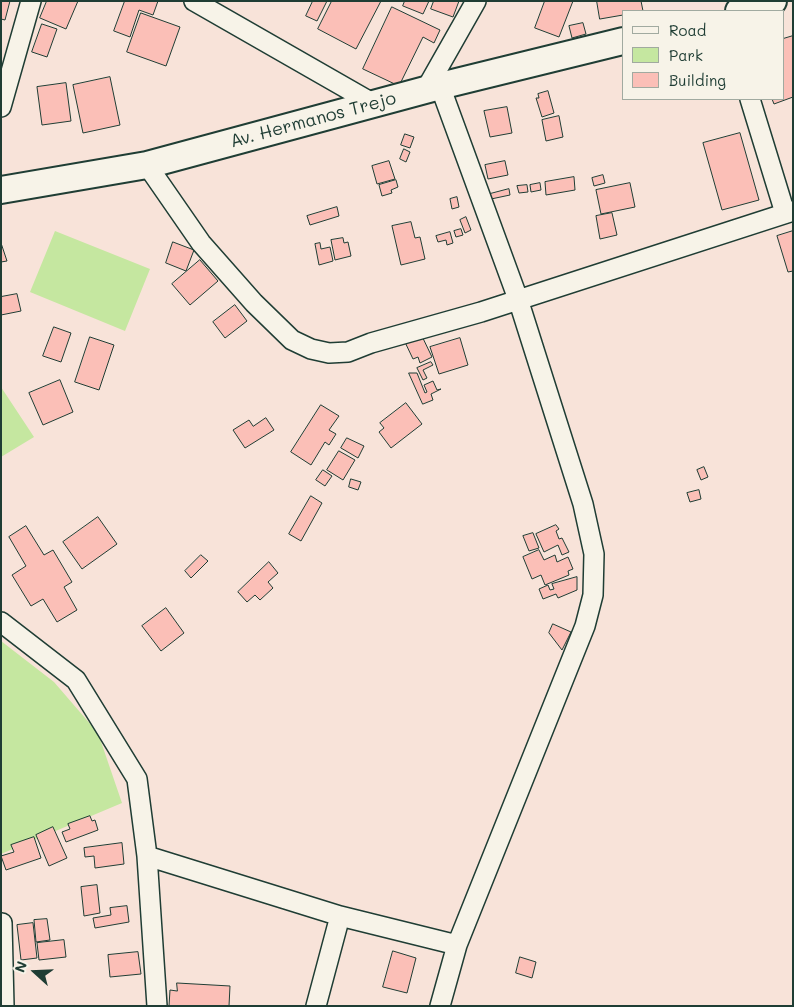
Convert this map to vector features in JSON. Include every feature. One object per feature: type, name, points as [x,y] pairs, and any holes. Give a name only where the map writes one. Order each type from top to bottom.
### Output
[{"type":"main road","points":[[742,10],[773,1]]},
{"type":"main road","name":"Av. Hermanos Trejo","points":[[1,190],[147,164],[432,88],[622,41]]},
{"type":"street","points":[[1,107],[32,1]]},
{"type":"street","points":[[194,1],[374,104]]},
{"type":"street","points":[[440,1006],[457,945],[585,626],[592,595],[594,554],[583,504],[518,299],[432,88],[476,1]]},
{"type":"street","points":[[147,164],[201,244],[247,296],[292,340],[311,349],[330,353],[348,352],[371,343],[481,312],[789,212],[750,100]]},
{"type":"street","points":[[1,622],[76,680],[137,779],[147,856],[156,1006]]},
{"type":"street","points":[[147,856],[340,916],[457,945]]},
{"type":"street","points":[[316,1006],[340,916]]},
{"type":"street","points":[[2,923],[4,1006]]},
{"type":"green space","points":[[55,231],[150,269],[125,331],[30,292]]},
{"type":"green space","points":[[1,387],[34,437],[1,457]]},
{"type":"green space","points":[[1,641],[54,682],[98,733],[122,803],[1,854]]},
{"type":"building","points":[[1,1],[10,1],[5,20],[1,19]]},
{"type":"building","points":[[47,1],[78,1],[66,29],[40,18]]},
{"type":"building","points":[[125,1],[158,1],[153,15],[139,10],[130,37],[114,31]]},
{"type":"building","points":[[313,1],[327,1],[317,21],[306,16]]},
{"type":"building","points":[[332,1],[381,1],[356,49],[318,29]]},
{"type":"building","points":[[405,1],[429,1],[423,14],[403,6]]},
{"type":"building","points":[[434,1],[459,1],[453,17],[431,9]]},
{"type":"building","points":[[545,1],[573,1],[559,37],[535,28]]},
{"type":"building","points":[[597,1],[641,1],[643,10],[622,10],[622,15],[600,19]]},
{"type":"building","points":[[392,7],[440,30],[434,43],[423,37],[399,86],[363,69]]},
{"type":"building","points":[[141,13],[180,27],[166,66],[127,52]]},
{"type":"building","points":[[583,23],[586,34],[572,38],[569,26]]},
{"type":"building","points":[[42,24],[57,29],[47,57],[32,52]]},
{"type":"building","points":[[793,36],[793,97],[774,104],[772,100],[784,100],[784,39]]},
{"type":"building","points":[[110,77],[120,125],[83,133],[73,85]]},
{"type":"building","points":[[66,83],[71,121],[42,125],[37,87]]},
{"type":"building","points":[[548,91],[554,113],[542,117],[536,98],[539,98],[538,94]]},
{"type":"building","points":[[507,107],[512,133],[490,137],[484,111]]},
{"type":"building","points":[[559,116],[563,137],[546,141],[542,120]]},
{"type":"building","points":[[740,133],[759,200],[722,210],[703,143]]},
{"type":"building","points":[[405,134],[414,137],[410,148],[401,145]]},
{"type":"building","points":[[404,149],[410,152],[406,162],[400,159]]},
{"type":"building","points":[[389,161],[395,179],[377,184],[372,166]]},
{"type":"building","points":[[505,161],[508,175],[488,179],[485,165]]},
{"type":"building","points":[[603,175],[605,183],[594,186],[592,178]]},
{"type":"building","points":[[574,177],[575,190],[546,195],[545,182]]},
{"type":"building","points":[[396,180],[398,187],[391,190],[392,193],[382,196],[379,185]]},
{"type":"building","points":[[540,183],[541,190],[531,192],[530,185]]},
{"type":"building","points":[[630,183],[635,207],[601,214],[596,190]]},
{"type":"building","points":[[527,185],[528,192],[519,193],[517,186]]},
{"type":"building","points":[[509,189],[510,195],[491,199],[490,194]]},
{"type":"building","points":[[457,197],[459,207],[452,209],[450,199]]},
{"type":"building","points":[[337,207],[339,216],[310,225],[307,216]]},
{"type":"building","points":[[612,213],[617,235],[600,239],[596,216]]},
{"type":"building","points":[[466,217],[471,230],[465,233],[460,220]]},
{"type":"building","points":[[411,222],[415,238],[420,237],[425,259],[401,265],[392,226]]},
{"type":"building","points":[[461,229],[463,235],[456,237],[454,231]]},
{"type":"building","points":[[793,231],[793,271],[788,272],[777,236]]},
{"type":"building","points":[[450,232],[453,243],[447,245],[446,240],[438,242],[436,236]]},
{"type":"building","points":[[343,238],[344,243],[348,242],[351,256],[335,260],[331,240]]},
{"type":"building","points":[[173,242],[194,250],[186,271],[166,263]]},
{"type":"building","points":[[1,243],[7,261],[1,262]]},
{"type":"building","points":[[320,243],[321,249],[330,247],[333,261],[319,265],[315,244]]},
{"type":"building","points":[[200,260],[218,281],[190,305],[172,284]]},
{"type":"building","points":[[17,294],[21,311],[1,315],[1,297]]},
{"type":"building","points":[[235,305],[247,321],[225,338],[213,322]]},
{"type":"building","points":[[54,327],[71,333],[61,362],[43,356]]},
{"type":"building","points":[[419,330],[432,357],[420,363],[418,357],[413,359],[403,338]]},
{"type":"building","points":[[90,337],[114,345],[99,390],[75,382]]},
{"type":"building","points":[[460,338],[468,365],[439,374],[430,347]]},
{"type":"building","points":[[431,362],[433,365],[423,370],[427,378],[423,380],[417,368]]},
{"type":"building","points":[[409,373],[417,373],[425,393],[427,392],[424,385],[433,381],[437,390],[441,389],[431,394],[433,400],[423,404]]},
{"type":"building","points":[[60,380],[73,412],[43,425],[29,393]]},
{"type":"building","points":[[406,403],[422,424],[391,448],[379,432],[384,428],[380,423]]},
{"type":"building","points":[[321,405],[339,416],[329,430],[336,434],[329,445],[325,442],[311,465],[291,452]]},
{"type":"building","points":[[266,418],[274,430],[245,448],[233,430],[249,420],[253,426]]},
{"type":"building","points":[[347,438],[364,446],[358,458],[341,448]]},
{"type":"building","points":[[339,451],[355,460],[343,480],[327,470]]},
{"type":"building","points":[[704,467],[708,477],[701,480],[697,470]]},
{"type":"building","points":[[323,470],[332,476],[325,486],[316,480]]},
{"type":"building","points":[[351,479],[361,482],[358,490],[349,487]]},
{"type":"building","points":[[699,490],[701,499],[690,502],[687,493]]},
{"type":"building","points":[[311,496],[322,503],[301,541],[289,534]]},
{"type":"building","points":[[98,517],[117,544],[82,569],[63,542]]},
{"type":"building","points":[[556,525],[559,529],[556,531],[559,539],[562,538],[569,552],[562,555],[558,545],[544,552],[536,534]]},
{"type":"building","points":[[26,526],[44,555],[53,550],[72,582],[64,587],[77,610],[57,622],[43,599],[31,606],[12,575],[26,566],[9,537]]},
{"type":"building","points":[[533,533],[539,548],[529,551],[523,536]]},
{"type":"building","points":[[539,550],[544,560],[555,555],[557,562],[568,557],[573,569],[568,571],[569,575],[545,585],[541,575],[532,579],[523,557]]},
{"type":"building","points":[[201,555],[208,561],[191,578],[185,571]]},
{"type":"building","points":[[269,562],[278,573],[268,582],[273,588],[260,600],[255,595],[247,602],[238,592]]},
{"type":"building","points":[[577,577],[577,590],[558,598],[556,594],[543,599],[539,589],[548,585],[550,590],[554,589],[552,584]]},
{"type":"building","points":[[166,608],[184,633],[161,651],[142,626]]},
{"type":"building","points":[[553,624],[571,632],[562,650],[549,633]]},
{"type":"building","points":[[90,816],[92,821],[95,820],[98,830],[66,842],[62,832],[70,829],[68,824]]},
{"type":"building","points":[[53,827],[67,858],[49,866],[36,835]]},
{"type":"building","points":[[34,837],[41,858],[6,870],[1,856],[14,852],[11,845]]},
{"type":"building","points":[[122,843],[124,864],[95,868],[94,856],[85,857],[84,848]]},
{"type":"building","points":[[97,885],[100,913],[84,916],[81,887]]},
{"type":"building","points":[[127,906],[129,922],[95,928],[93,918],[111,915],[110,908]]},
{"type":"building","points":[[47,919],[50,940],[36,942],[34,920]]},
{"type":"building","points":[[33,923],[37,958],[21,960],[17,925]]},
{"type":"building","points":[[64,940],[66,957],[39,960],[37,943]]},
{"type":"building","points":[[393,951],[416,958],[407,993],[383,987]]},
{"type":"building","points":[[138,952],[141,974],[110,977],[108,955]]},
{"type":"building","points":[[520,957],[536,962],[532,978],[516,973]]},
{"type":"building","points":[[177,983],[230,986],[229,1006],[169,1006],[170,990],[177,991]]}]
